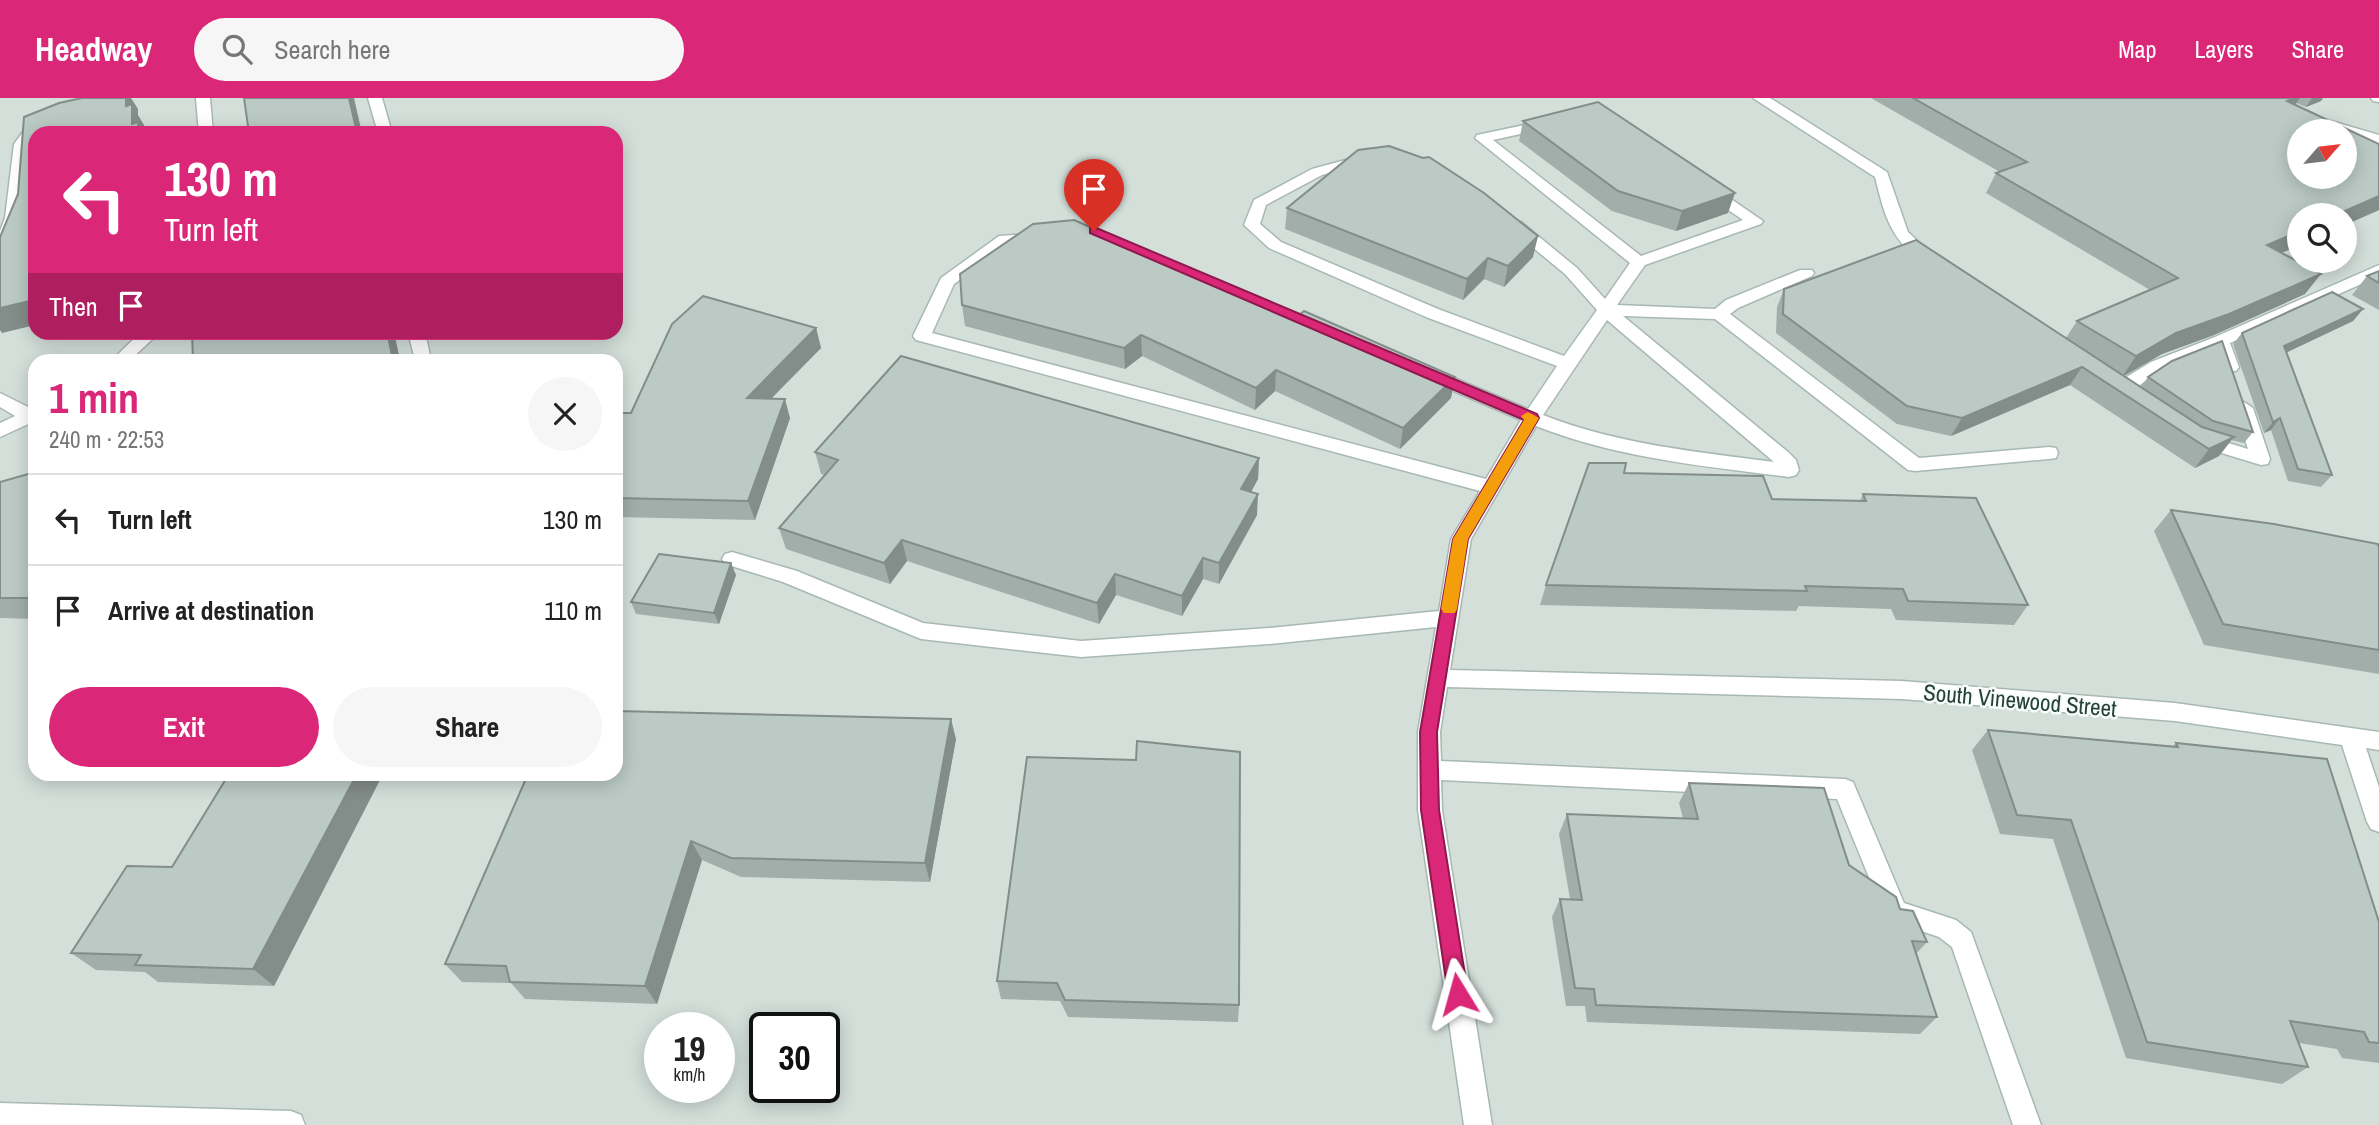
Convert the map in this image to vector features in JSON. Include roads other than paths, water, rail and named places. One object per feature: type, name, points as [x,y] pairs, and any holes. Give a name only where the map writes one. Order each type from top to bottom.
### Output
[{"type":"street","points":[[203,98],[205,126]]},
{"type":"street","points":[[376,98],[383,126]]},
{"type":"street","points":[[1760,98],[1882,175],[1896,230],[1916,251],[1938,267]]},
{"type":"street","points":[[1558,122],[1482,138],[1639,262]]},
{"type":"street","points":[[47,126],[53,123]]},
{"type":"street","points":[[2357,133],[2379,140]]},
{"type":"street","points":[[0,250],[13,218],[21,144],[28,135]]},
{"type":"street","points":[[1380,156],[1317,173],[1271,197],[1259,204],[1252,225],[1275,245],[1432,313],[1568,364]]},
{"type":"street","points":[[1478,1125],[1430,810],[1429,732],[1461,539],[1532,418],[1639,262],[1755,221],[1699,183]]},
{"type":"street","points":[[1416,368],[1532,418],[1591,438],[1664,456],[1788,470],[1789,465],[1781,457],[1606,310],[1571,271],[1505,218]]},
{"type":"street","points":[[1056,234],[1004,239],[947,281],[922,336],[1491,487]]},
{"type":"street","points":[[2154,410],[2118,386],[2158,362],[2221,341],[2379,270]]},
{"type":"street","points":[[1719,314],[1732,304],[1806,273]]},
{"type":"street","points":[[1606,310],[1719,314],[1915,465],[2049,453]]},
{"type":"street","points":[[127,354],[143,340]]},
{"type":"street","points":[[2186,432],[2196,439],[2261,458],[2221,341]]},
{"type":"street","points":[[0,400],[28,412]]},
{"type":"street","points":[[0,431],[28,417]]},
{"type":"street","points":[[732,559],[790,576],[921,631],[1081,649],[1269,636],[1448,618]]},
{"type":"street","name":"South Vinewood Street","points":[[1438,678],[1902,690],[2175,712],[2379,741]]},
{"type":"street","points":[[2350,736],[2379,822]]},
{"type":"street","points":[[1430,770],[1846,789],[1895,911],[1947,928],[1962,940],[2027,1125]]},
{"type":"street","points":[[0,1117],[291,1125]]}]
